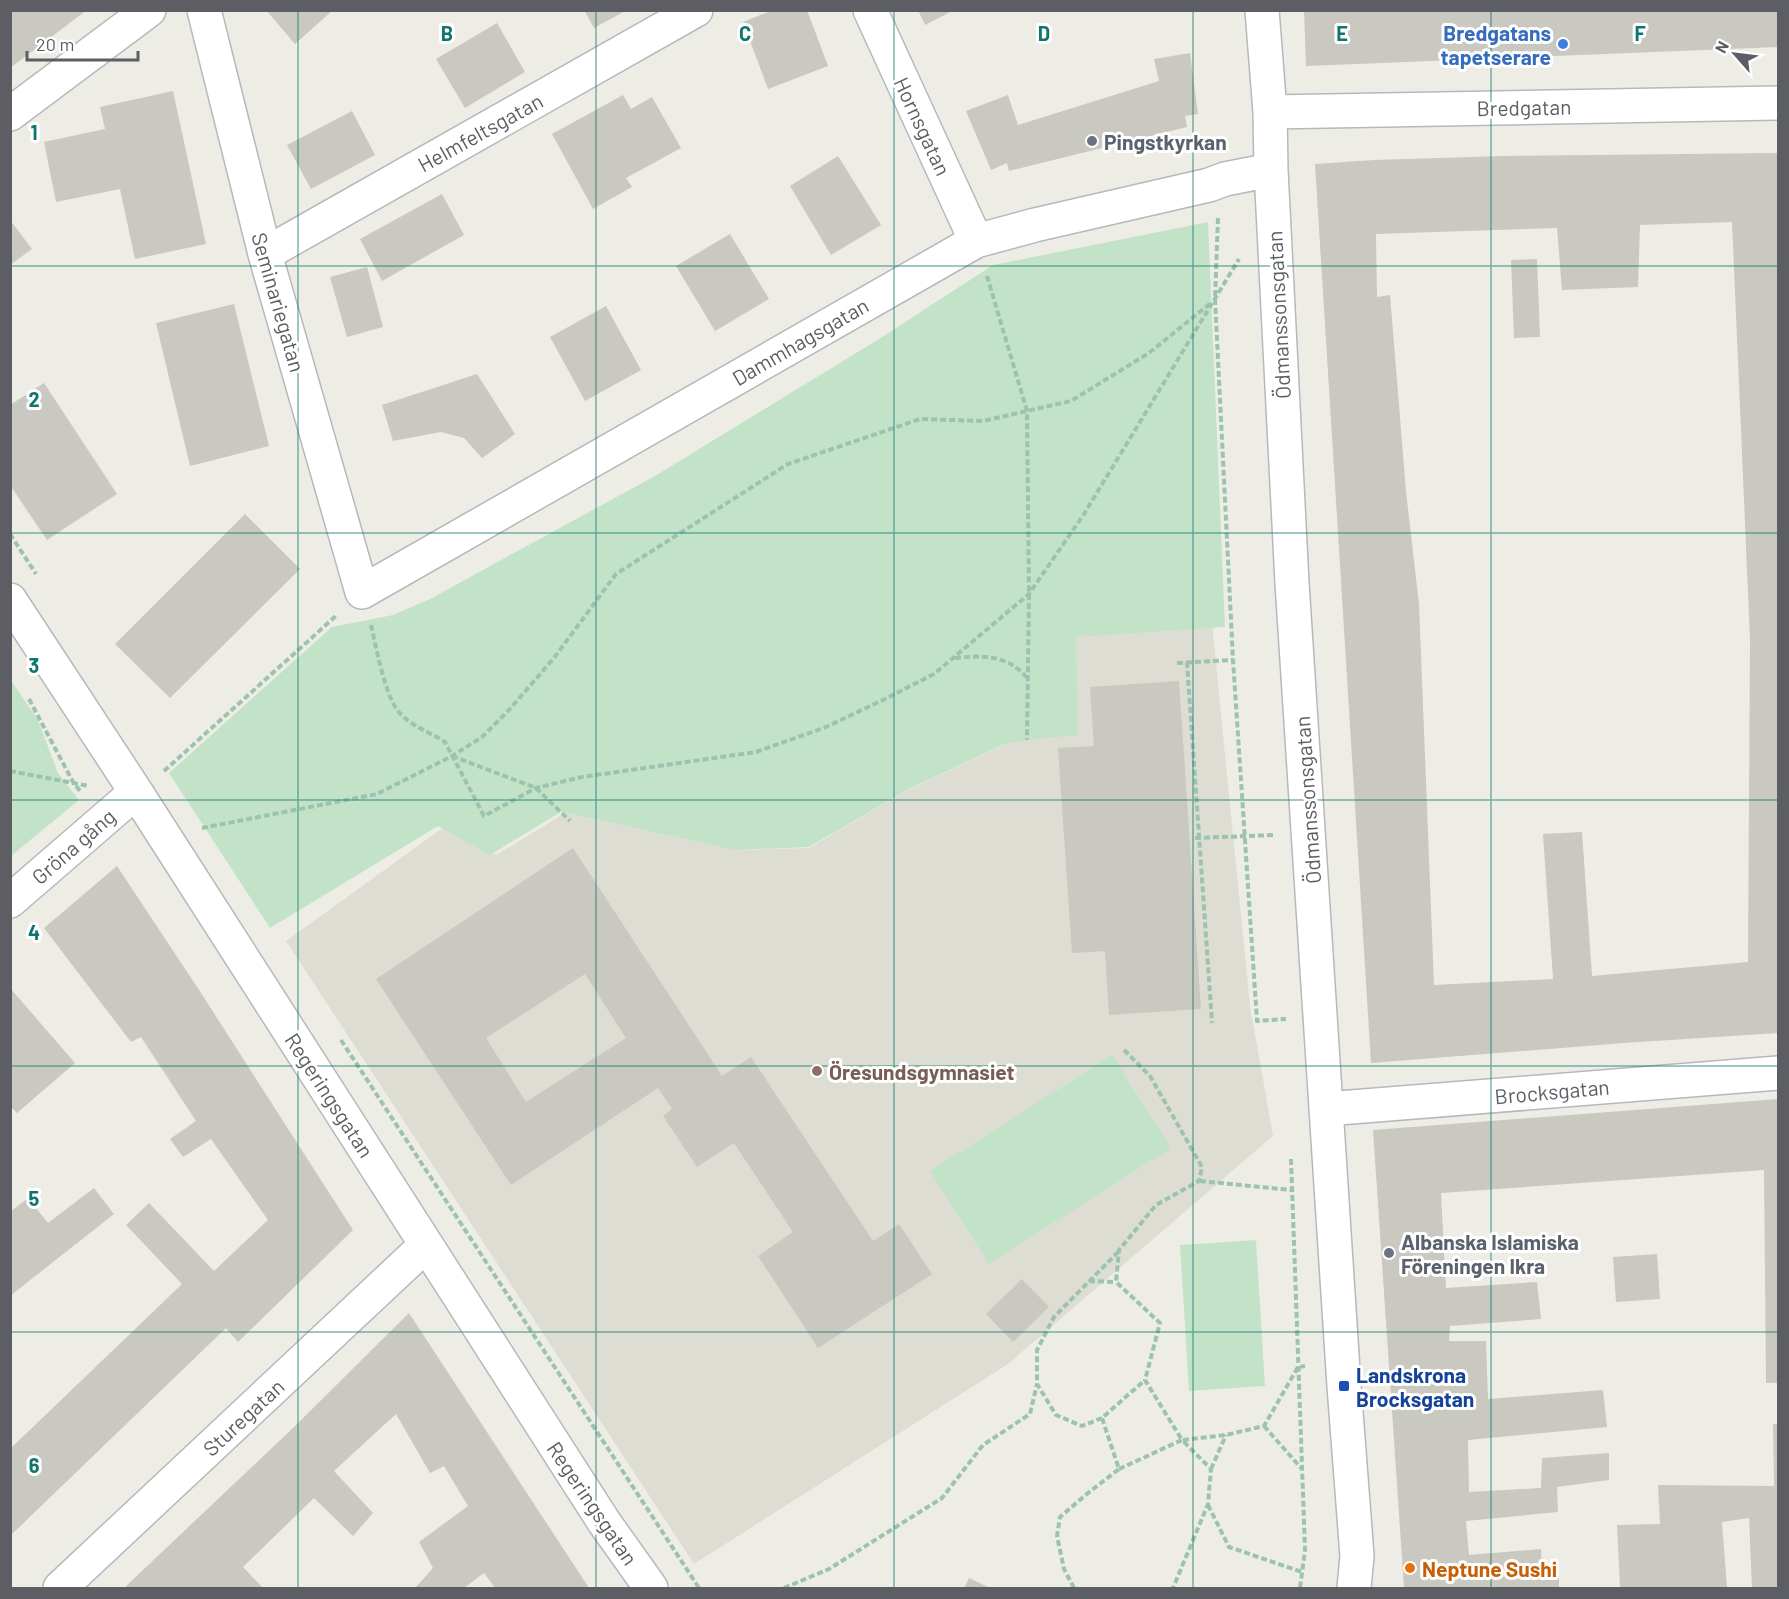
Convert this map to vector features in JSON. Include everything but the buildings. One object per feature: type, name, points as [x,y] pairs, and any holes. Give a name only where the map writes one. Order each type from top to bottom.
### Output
[{"type":"street","points":[[10,114],[149,10]]},
{"type":"street","name":"Seminariegatan","points":[[204,10],[265,254],[362,592]]},
{"type":"street","name":"Helmfeltsgatan","points":[[265,254],[696,10]]},
{"type":"street","name":"Hornsgatan","points":[[870,10],[976,241]]},
{"type":"street","name":"Ödmanssonsgatan","points":[[1262,10],[1270,112],[1292,583],[1357,1556],[1354,1588]]},
{"type":"street","name":"Bredgatan","points":[[1270,112],[1779,103]]},
{"type":"street","name":"Dammhagsgatan","points":[[362,592],[976,241],[1225,179],[1271,170]]},
{"type":"street","name":"Regeringsgatan","points":[[10,600],[136,792],[604,1522],[651,1588]]},
{"type":"street","name":"Gröna gång","points":[[10,901],[136,792]]},
{"type":"street","name":"Brocksgatan","points":[[1326,1109],[1779,1073]]},
{"type":"street","name":"Sturegatan","points":[[60,1588],[426,1245]]},
{"type":"path","points":[[1225,179],[1218,214],[1215,299],[1233,660],[1257,1021],[1288,1019]]},
{"type":"path","points":[[976,241],[1027,411],[1029,594],[1027,740]]},
{"type":"path","points":[[171,780],[165,770],[362,592],[389,693],[398,711],[419,729],[445,742],[484,816],[536,788],[582,777],[756,752],[826,727],[885,699],[934,674],[1029,594],[1084,514],[1239,260]]},
{"type":"path","points":[[202,828],[377,794],[452,756],[482,737],[509,710],[554,657],[616,574],[788,464],[920,419],[983,421],[1071,401],[1149,353],[1215,299]]},
{"type":"path","points":[[10,534],[43,583]]},
{"type":"path","points":[[954,658],[992,657],[1016,667],[1028,679]]},
{"type":"path","points":[[1177,663],[1233,660]]},
{"type":"path","points":[[1187,662],[1197,838],[1212,1023]]},
{"type":"path","points":[[25,690],[73,782]]},
{"type":"path","points":[[452,756],[536,788],[570,821]]},
{"type":"path","points":[[10,771],[136,792]]},
{"type":"path","points":[[196,818],[208,837]]},
{"type":"path","points":[[1197,838],[1278,835]]},
{"type":"path","points":[[334,1030],[699,1588]]},
{"type":"path","points":[[1124,1050],[1150,1076],[1202,1167],[1199,1181]]},
{"type":"path","points":[[784,1588],[829,1569],[942,1498],[983,1445],[1030,1414],[1037,1384],[1037,1350],[1054,1317],[1119,1250],[1156,1205],[1199,1181],[1291,1190]]},
{"type":"path","points":[[1116,1282],[1119,1250]]},
{"type":"path","points":[[1037,1384],[1056,1415],[1082,1426],[1102,1418],[1145,1380],[1160,1323],[1116,1282],[1088,1281]]},
{"type":"path","points":[[1074,1588],[1064,1569],[1057,1536],[1060,1517],[1119,1469],[1182,1440],[1227,1435],[1264,1426],[1298,1367],[1305,1366]]},
{"type":"path","points":[[1145,1380],[1182,1440],[1211,1469]]},
{"type":"path","points":[[1102,1418],[1119,1469]]},
{"type":"path","points":[[1264,1426],[1302,1469]]},
{"type":"path","points":[[1173,1588],[1208,1504],[1211,1469],[1227,1435]]},
{"type":"path","points":[[1208,1504],[1229,1547],[1302,1572]]},
{"type":"shaded area","name":"Öresundsgymnasiet","points":[[1210,603],[1250,1006],[1273,1136],[1008,1364],[694,1564],[286,941],[444,827],[496,855],[565,813],[736,850],[809,848],[908,790],[1002,746],[1010,630]]},
{"type":"green space","points":[[1208,222],[1225,627],[1076,637],[1078,735],[1005,744],[909,789],[809,847],[735,850],[561,812],[490,855],[438,826],[270,928],[169,773],[332,627],[393,615],[430,599],[655,476],[879,339],[993,265]]},
{"type":"green space","points":[[10,679],[38,720],[58,773],[79,800],[11,856]]},
{"type":"green space","points":[[1112,1055],[1171,1148],[989,1264],[930,1171]]},
{"type":"green space","points":[[1256,1240],[1265,1386],[1189,1391],[1180,1245]]},
{"type":"place","name":"Bredgatans tapetserare","points":[[1563,44]]},
{"type":"place","name":"Pingstkyrkan","points":[[1092,141]]},
{"type":"place","name":"Öresundsgymnasiet","points":[[817,1071]]},
{"type":"place","name":"Albanska Islamiska Föreningen Ikra","points":[[1389,1253]]},
{"type":"place","name":"Landskrona Brocksgatan","points":[[1344,1386]]},
{"type":"place","name":"Neptune Sushi","points":[[1410,1568]]}]
